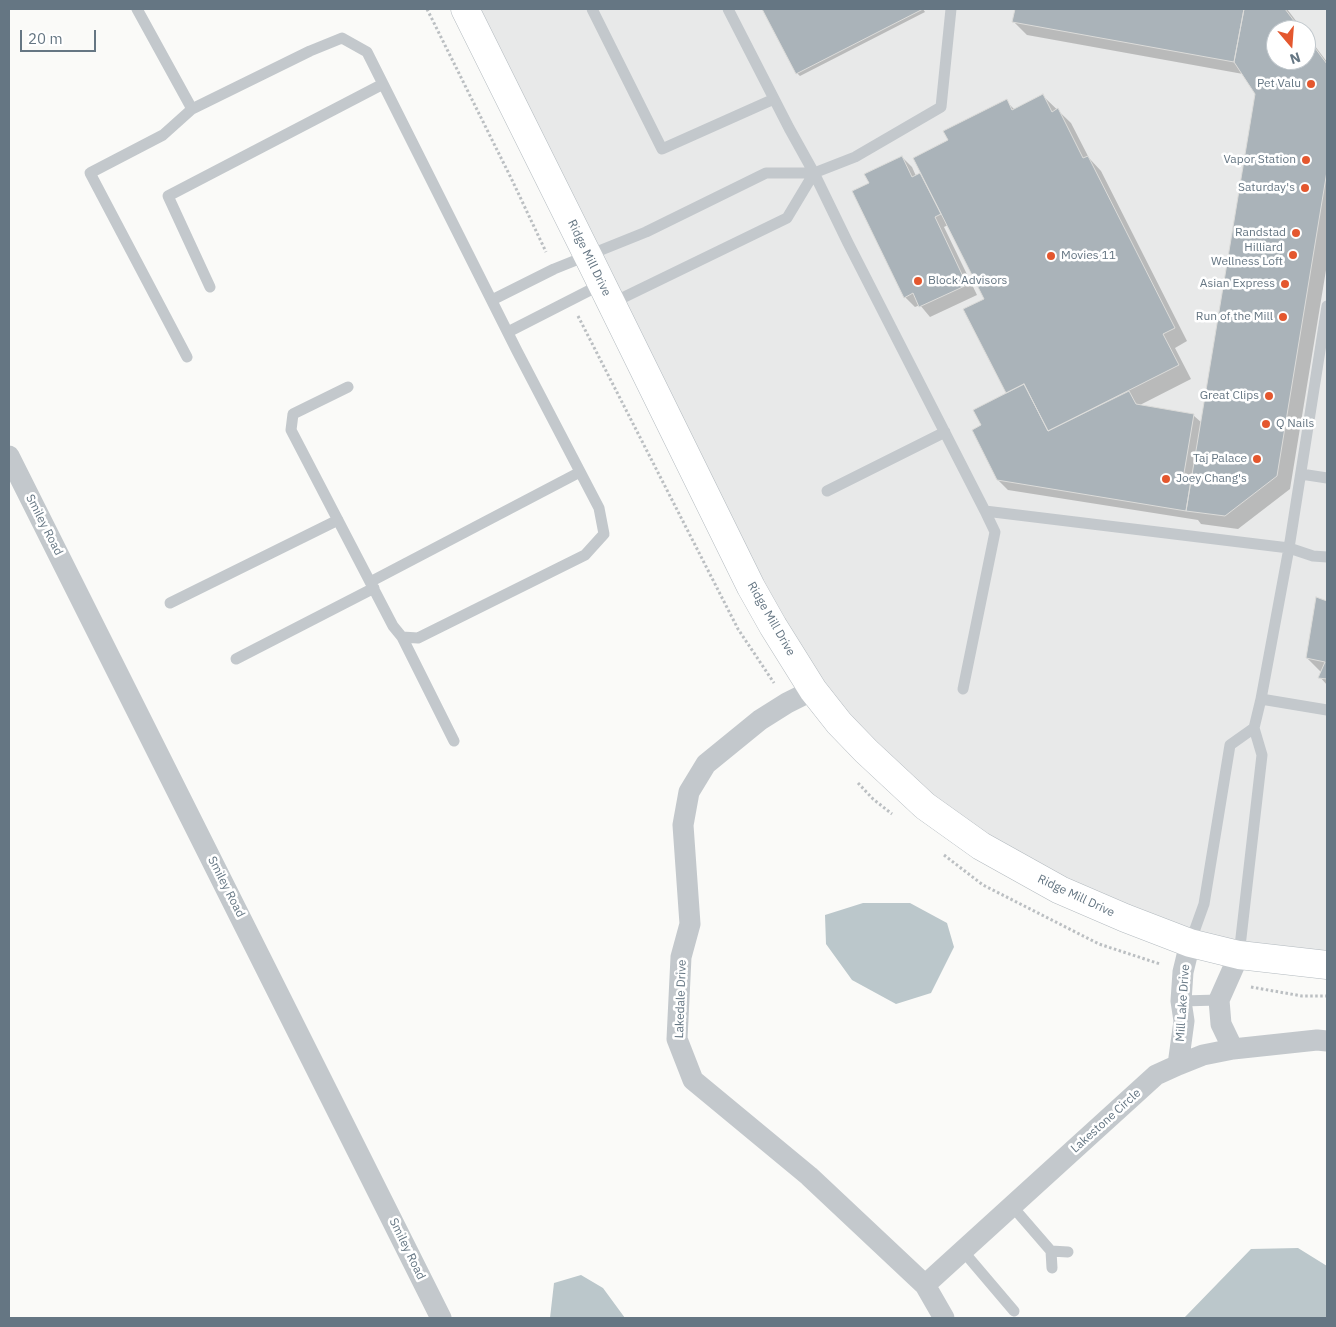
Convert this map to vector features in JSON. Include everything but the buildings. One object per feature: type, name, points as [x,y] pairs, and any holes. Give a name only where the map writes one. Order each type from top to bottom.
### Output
[{"type":"main road","name":"Ridge Mill Drive","points":[[465,9],[751,587],[813,690],[839,723],[925,806],[981,846],[1060,890],[1190,943],[1239,955],[1327,965]]},
{"type":"street","name":"Smiley Road","points":[[9,456],[441,1318]]},
{"type":"street","name":"Lakedale Drive","points":[[813,690],[760,720],[706,764],[689,792],[683,825],[690,924],[682,957],[677,1039],[693,1080],[809,1176],[925,1285],[944,1318]]},
{"type":"street","name":"Mill Lake Drive","points":[[1178,1064],[1184,1021],[1181,1001],[1183,972],[1190,943]]},
{"type":"street","points":[[1233,1048],[1221,1024],[1223,991],[1239,955]]},
{"type":"street","name":"Lakestone Circle","points":[[925,1285],[1156,1075],[1178,1064],[1203,1055],[1233,1048],[1327,1040]]},
{"type":"lane","points":[[137,9],[192,110]]},
{"type":"lane","points":[[592,9],[662,149],[774,99]]},
{"type":"lane","points":[[728,9],[814,172],[995,532],[963,689]]},
{"type":"lane","points":[[492,300],[554,268],[646,232],[766,173],[814,172],[855,157],[941,107],[951,9]]},
{"type":"lane","points":[[187,357],[90,173],[163,135],[192,110],[310,51],[342,38],[367,52],[599,508],[604,534],[585,555],[418,638],[402,637]]},
{"type":"lane","points":[[210,287],[168,196],[383,84]]},
{"type":"lane","points":[[508,332],[571,301],[607,294],[787,218],[814,172]]},
{"type":"lane","points":[[1239,955],[1262,755],[1254,728],[1289,548],[1327,306]]},
{"type":"lane","points":[[348,388],[293,414],[291,430],[393,626],[402,637],[454,741]]},
{"type":"lane","points":[[827,491],[945,432]]},
{"type":"lane","points":[[236,659],[580,472]]},
{"type":"lane","points":[[1301,474],[1327,478]]},
{"type":"lane","points":[[985,511],[1289,548],[1313,556],[1327,557]]},
{"type":"lane","points":[[170,603],[338,520]]},
{"type":"lane","points":[[1261,699],[1327,710]]},
{"type":"lane","points":[[1190,943],[1204,904],[1230,745],[1254,728]]},
{"type":"lane","points":[[1181,1001],[1223,991]]},
{"type":"lane","points":[[1012,1206],[1052,1251],[1052,1268]]},
{"type":"lane","points":[[962,1251],[1014,1311]]},
{"type":"lane","points":[[1052,1251],[1068,1252]]},
{"type":"path","points":[[427,9],[554,268]]},
{"type":"path","points":[[571,301],[738,629],[787,703]]},
{"type":"path","points":[[853,777],[873,800],[896,818]]},
{"type":"path","points":[[943,855],[983,885],[1099,944],[1183,972]]},
{"type":"path","points":[[1223,991],[1327,996]]},
{"type":"shaded area","points":[[465,9],[1327,9],[1327,966],[1247,953],[1019,873],[841,718],[749,582]]},
{"type":"shaded area","points":[[863,903],[910,903],[947,923],[954,947],[931,993],[896,1004],[852,980],[826,944],[825,915]]},
{"type":"shaded area","points":[[1298,1248],[1327,1266],[1327,1318],[1184,1318],[1251,1249]]},
{"type":"shaded area","points":[[581,1275],[603,1288],[625,1318],[550,1318],[554,1283]]},
{"type":"place","name":"Pet Valu","points":[[1311,84]]},
{"type":"place","name":"Vapor Station","points":[[1306,160]]},
{"type":"place","name":"Saturday's","points":[[1305,188]]},
{"type":"place","name":"Randstad","points":[[1296,233]]},
{"type":"place","name":"Hilliard Wellness Loft","points":[[1293,255]]},
{"type":"place","name":"Movies 11","points":[[1051,256]]},
{"type":"place","name":"Block Advisors","points":[[918,281]]},
{"type":"place","name":"Asian Express","points":[[1285,284]]},
{"type":"place","name":"Run of the Mill","points":[[1283,317]]},
{"type":"place","name":"Great Clips","points":[[1269,396]]},
{"type":"place","name":"Q Nails","points":[[1266,424]]},
{"type":"place","name":"Taj Palace","points":[[1257,459]]},
{"type":"place","name":"Joey Chang's","points":[[1166,479]]}]
